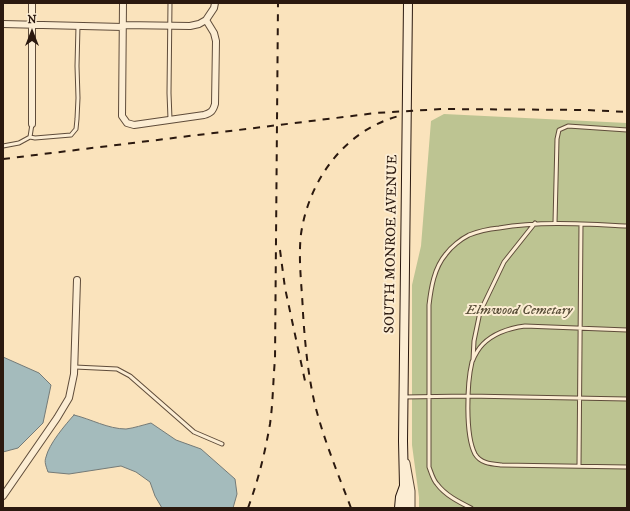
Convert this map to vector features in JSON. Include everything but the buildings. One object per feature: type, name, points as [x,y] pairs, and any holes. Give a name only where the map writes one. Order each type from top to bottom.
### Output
[{"type":"main road","name":"SOUTH MONROE AVENUE","points":[[406,508],[407,496],[404,486],[403,441],[408,3]]},
{"type":"main road","name":"SOUTH MONROE AVENUE","points":[[399,508],[400,497],[404,486]]},
{"type":"street","points":[[32,3],[32,124]]},
{"type":"street","points":[[123,3],[122,116],[127,123],[134,125],[204,115],[213,110],[215,104],[216,41],[214,33],[206,20]]},
{"type":"street","points":[[3,24],[78,26],[170,26],[199,24],[206,20],[214,8],[215,3]]},
{"type":"street","points":[[3,496],[57,418],[69,398],[74,374],[77,280]]},
{"type":"street","points":[[403,441],[411,492],[411,508]]},
{"type":"lane","points":[[170,3],[170,120]]},
{"type":"lane","points":[[3,146],[19,143],[30,137],[35,138],[71,135],[76,129],[78,98],[78,26]]},
{"type":"lane","points":[[30,137],[32,124]]},
{"type":"lane","points":[[554,224],[557,139],[559,130],[568,126],[627,130]]},
{"type":"lane","points":[[536,223],[504,262],[480,312],[474,341],[468,396],[471,444],[476,455],[485,463],[502,465],[627,467]]},
{"type":"lane","points":[[471,508],[453,498],[436,484],[429,467],[429,306],[431,288],[445,254],[469,235],[488,230],[536,223],[627,226]]},
{"type":"lane","points":[[579,466],[578,398],[581,224]]},
{"type":"lane","points":[[472,361],[483,344],[498,333],[511,328],[525,326],[627,330]]},
{"type":"lane","points":[[74,366],[117,369],[130,376],[194,432],[222,444]]},
{"type":"lane","points":[[404,397],[468,396],[627,399]]},
{"type":"green space","name":"Elmwood Cemetary","points":[[444,114],[627,123],[627,508],[419,508],[419,497],[412,445],[412,285],[421,246],[431,121]]},
{"type":"water","points":[[3,357],[39,373],[51,385],[43,423],[18,448],[3,452]]},
{"type":"water","points":[[74,415],[119,429],[129,429],[151,423],[176,440],[201,449],[235,479],[237,494],[233,508],[162,508],[155,496],[150,482],[136,472],[121,466],[69,474],[48,472],[45,461],[50,446]]},
{"type":"railway","points":[[248,508],[261,467],[270,424],[275,359],[278,3]]},
{"type":"railway","points":[[3,159],[376,113],[442,109],[587,110],[627,112]]},
{"type":"railway","points":[[351,508],[323,431],[310,382],[300,264],[301,234],[305,214],[312,194],[334,159],[348,144],[364,131],[403,115]]},
{"type":"railway","points":[[280,250],[285,288],[305,381]]}]
